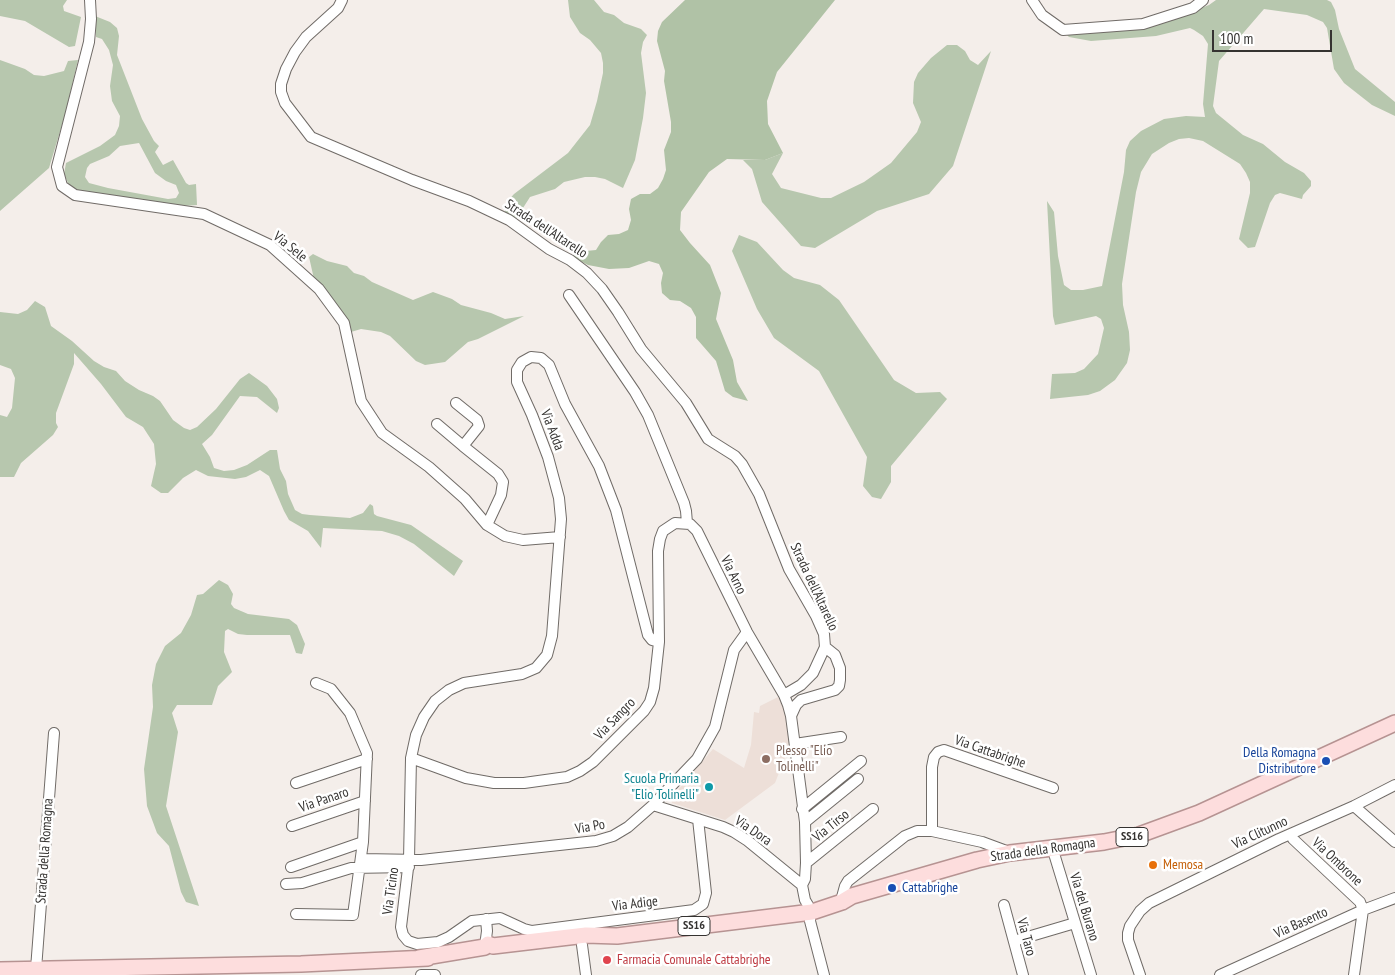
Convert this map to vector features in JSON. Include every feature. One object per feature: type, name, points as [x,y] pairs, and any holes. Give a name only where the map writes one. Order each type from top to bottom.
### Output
[{"type":"main road","name":"Strada della Romagna","points":[[0,970],[301,969],[419,958],[472,956],[489,946],[586,942],[616,936],[772,916],[795,915],[811,907],[842,902],[847,896],[977,860],[1010,853],[1113,840],[1139,835],[1168,826],[1395,723]]},
{"type":"street","name":"Via Sele","points":[[90,0],[89,42],[57,168],[62,186],[75,195],[204,214],[270,245],[319,289],[344,323],[361,401],[382,433],[429,467],[464,499],[487,525],[505,536],[523,540],[560,537]]},
{"type":"street","name":"Strada dell'Altarello","points":[[342,0],[338,8],[306,37],[294,52],[280,84],[286,103],[311,137],[412,180],[469,201],[509,220],[587,273],[618,312],[641,349],[686,403],[708,439],[736,456],[742,464],[759,494],[788,569],[816,616],[824,634],[825,647],[813,673],[800,685],[784,695]]},
{"type":"street","points":[[1032,0],[1042,15],[1064,30],[1143,24],[1193,8],[1203,0]]},
{"type":"street","name":"Via Arno","points":[[569,295],[635,392],[648,415],[684,503],[687,523],[697,531],[746,632],[784,695],[792,716],[805,822],[806,863],[803,887]]},
{"type":"street","name":"Via Adda","points":[[412,758],[416,735],[424,717],[435,702],[449,690],[464,684],[522,674],[536,668],[547,655],[552,636],[561,519],[559,498],[548,457],[517,382],[517,370],[522,362],[531,357],[541,358],[549,365],[565,404],[599,466],[616,510],[648,635],[652,640],[659,642]]},
{"type":"street","points":[[456,403],[477,420],[479,426],[463,446]]},
{"type":"street","points":[[436,424],[498,474],[503,482],[501,495],[487,525]]},
{"type":"street","name":"Via Sangro","points":[[412,758],[466,778],[494,783],[524,783],[568,776],[580,771],[593,762],[644,711],[650,702],[654,688],[659,642],[658,551],[660,538],[663,531],[674,523],[687,523]]},
{"type":"street","name":"Via Po","points":[[409,864],[421,860],[596,841],[613,836],[628,827],[653,805],[697,759],[715,726],[734,650],[746,632]]},
{"type":"street","name":"Strada dell'Altarello","points":[[792,716],[796,705],[801,700],[835,690],[839,686],[840,668],[835,655],[825,647]]},
{"type":"street","name":"Via Panaro","points":[[296,914],[353,915],[363,842],[367,753],[350,713],[331,689],[316,683]]},
{"type":"street","name":"Strada della Romagna","points":[[36,969],[54,732]]},
{"type":"street","points":[[795,744],[841,737]]},
{"type":"street","name":"Via Cattabrighe","points":[[932,831],[932,767],[934,757],[938,752],[944,750],[1053,788]]},
{"type":"street","name":"Via Ticino","points":[[412,758],[409,864],[401,927],[403,936],[408,941],[417,944],[438,942],[450,937],[472,921],[486,919]]},
{"type":"street","name":"Via Panaro","points":[[296,783],[367,759]]},
{"type":"street","points":[[802,809],[861,761]]},
{"type":"street","points":[[805,822],[858,779]]},
{"type":"street","name":"Via Clitunno","points":[[1140,975],[1128,940],[1128,932],[1140,910],[1149,903],[1395,785]]},
{"type":"street","name":"Via Panaro","points":[[292,826],[365,801]]},
{"type":"street","name":"Via Dora","points":[[653,805],[734,832],[803,887]]},
{"type":"street","points":[[1354,806],[1395,842]]},
{"type":"street","name":"Via Tirso","points":[[806,863],[873,809]]},
{"type":"street","name":"Via Adige","points":[[486,919],[500,918],[532,931],[694,910],[703,904],[706,893],[698,819]]},
{"type":"street","points":[[847,896],[845,886],[848,881],[905,836],[917,831],[932,831],[982,842],[1010,853]]},
{"type":"street","name":"Via Ombrone","points":[[1291,834],[1293,839],[1360,902],[1363,910]]},
{"type":"street","points":[[291,867],[363,842]]},
{"type":"street","name":"Via del Burano","points":[[1052,848],[1091,975]]},
{"type":"street","points":[[286,884],[302,883],[360,863],[409,864]]},
{"type":"street","points":[[803,887],[811,907],[810,921],[824,975]]},
{"type":"street","name":"Via Basento","points":[[1220,975],[1363,910],[1395,898]]},
{"type":"street","name":"Via Taro","points":[[1004,905],[1023,975]]},
{"type":"street","points":[[1354,975],[1363,910]]},
{"type":"street","points":[[486,919],[489,946]]},
{"type":"street","points":[[1014,941],[1075,924]]},
{"type":"street","points":[[585,971],[586,942]]},
{"type":"street","points":[[421,975],[435,975]]},
{"type":"shaded area","name":"Plesso \"Elio Tolinelli\"","points":[[778,697],[788,714],[791,742],[775,783],[725,820],[672,803],[671,798],[713,749],[744,768],[751,745],[754,712],[759,713],[760,706]]},
{"type":"green space","points":[[0,0],[67,0],[63,6],[64,11],[81,17],[75,46],[69,47],[25,21],[0,16]]},
{"type":"green space","points":[[568,0],[594,0],[604,12],[614,15],[624,23],[641,29],[647,35],[643,42],[641,53],[646,93],[635,160],[623,188],[605,179],[595,177],[585,177],[564,182],[555,189],[530,197],[516,219],[505,213],[506,203],[514,194],[568,153],[590,125],[597,101],[603,73],[601,53],[590,40],[580,33],[570,17]]},
{"type":"green space","points":[[685,0],[835,0],[777,72],[767,101],[768,124],[783,153],[765,160],[727,159],[709,172],[681,212],[680,230],[710,265],[721,293],[716,319],[733,360],[737,382],[748,401],[733,397],[725,391],[716,361],[696,338],[696,317],[691,308],[680,301],[670,300],[662,293],[663,273],[659,264],[649,261],[629,268],[609,269],[588,265],[572,257],[577,248],[586,251],[596,250],[608,235],[619,234],[628,230],[631,220],[629,209],[631,199],[640,194],[650,194],[658,188],[663,179],[666,170],[664,150],[671,132],[671,122],[664,81],[665,71],[657,41],[658,31],[662,22]]},
{"type":"green space","points":[[1216,0],[1327,0],[1331,2],[1335,10],[1339,29],[1355,69],[1395,102],[1395,116],[1372,105],[1344,83],[1334,69],[1327,28],[1323,22],[1307,15],[1264,9],[1219,61],[1213,106],[1216,113],[1243,135],[1263,144],[1285,162],[1304,173],[1311,181],[1311,186],[1302,199],[1280,193],[1275,195],[1270,203],[1255,247],[1248,248],[1239,239],[1250,193],[1250,182],[1240,164],[1203,141],[1189,138],[1169,143],[1152,154],[1141,172],[1136,192],[1122,284],[1123,305],[1129,332],[1130,350],[1127,363],[1115,380],[1100,391],[1088,395],[1050,399],[1052,374],[1075,373],[1084,369],[1098,354],[1104,328],[1101,319],[1096,316],[1055,325],[1047,201],[1054,212],[1058,256],[1064,285],[1071,290],[1083,290],[1102,286],[1124,172],[1126,150],[1130,141],[1141,131],[1164,119],[1186,116],[1205,117],[1203,104],[1208,44],[1203,36],[1194,30],[1190,28],[1156,36],[1091,41],[1069,37],[1066,34],[1191,12]]},
{"type":"green space","points":[[95,16],[110,22],[117,28],[119,36],[117,55],[142,119],[154,141],[159,146],[155,152],[163,165],[173,160],[186,183],[189,185],[196,184],[197,205],[182,206],[76,190],[68,183],[64,174],[66,163],[100,146],[115,135],[119,126],[120,116],[112,101],[110,86],[113,65],[109,50],[102,39],[96,37]],"holes":[[[139,143],[155,173],[176,185],[179,193],[176,198],[168,199],[108,188],[89,183],[85,177],[90,164],[109,156],[120,146]]]},
{"type":"green space","points":[[947,45],[957,45],[965,51],[970,60],[978,65],[991,51],[953,166],[929,194],[877,211],[815,248],[801,246],[762,202],[752,169],[743,160],[765,160],[783,153],[772,174],[781,188],[821,198],[831,198],[864,182],[891,163],[917,132],[921,122],[913,103],[914,82],[918,73],[931,58]]},
{"type":"green space","points":[[0,60],[25,69],[34,75],[44,76],[64,71],[68,61],[78,60],[65,115],[49,168],[0,211]]},
{"type":"green space","points":[[739,235],[757,242],[783,270],[794,278],[820,285],[839,300],[894,380],[916,393],[940,392],[947,399],[891,466],[891,482],[881,499],[872,497],[863,486],[867,457],[819,371],[774,338],[757,309],[732,251]]},
{"type":"green space","points":[[313,254],[327,261],[347,266],[354,273],[413,300],[433,292],[452,299],[461,305],[505,319],[524,316],[468,342],[445,362],[425,365],[416,361],[390,336],[381,332],[361,329],[351,332],[314,279],[309,257]]},
{"type":"green space","points":[[35,301],[45,307],[51,326],[72,341],[94,361],[116,371],[125,381],[160,401],[173,420],[184,428],[190,430],[197,427],[216,409],[240,379],[249,373],[267,386],[277,399],[279,408],[277,413],[257,397],[240,396],[212,435],[202,444],[214,468],[224,471],[234,470],[247,465],[270,450],[277,450],[280,469],[286,481],[288,494],[295,510],[302,514],[350,518],[363,513],[370,504],[373,506],[374,514],[377,516],[411,525],[463,561],[454,576],[414,544],[399,536],[382,531],[323,528],[321,548],[308,531],[289,520],[269,476],[260,470],[246,477],[235,479],[208,476],[196,470],[183,478],[168,493],[161,493],[151,486],[156,464],[154,444],[143,427],[126,417],[74,353],[74,364],[56,413],[58,427],[53,435],[21,463],[14,477],[0,477],[0,415],[7,417],[12,408],[15,378],[11,369],[0,365],[0,312],[18,314],[27,310]]},
{"type":"green space","points":[[219,580],[228,585],[233,594],[231,604],[234,608],[248,614],[289,619],[297,625],[305,644],[302,654],[296,653],[290,635],[247,635],[238,634],[228,629],[225,631],[224,652],[232,672],[218,686],[212,705],[177,705],[172,713],[178,732],[166,806],[199,906],[186,902],[181,892],[169,846],[157,833],[147,806],[144,769],[153,707],[152,685],[156,664],[165,646],[181,633],[191,615],[197,595],[203,594]]},
{"type":"place","name":"Plesso \"Elio Tolinelli\"","points":[[766,759]]},
{"type":"place","name":"Della Romagna Distributore","points":[[1326,761]]},
{"type":"place","name":"Scuola Primaria \"Elio Tolinelli\"","points":[[709,787]]},
{"type":"place","name":"Memosa","points":[[1153,865]]},
{"type":"place","name":"Cattabrighe","points":[[892,888]]},
{"type":"place","name":"Farmacia Comunale Cattabrighe","points":[[607,960]]}]
